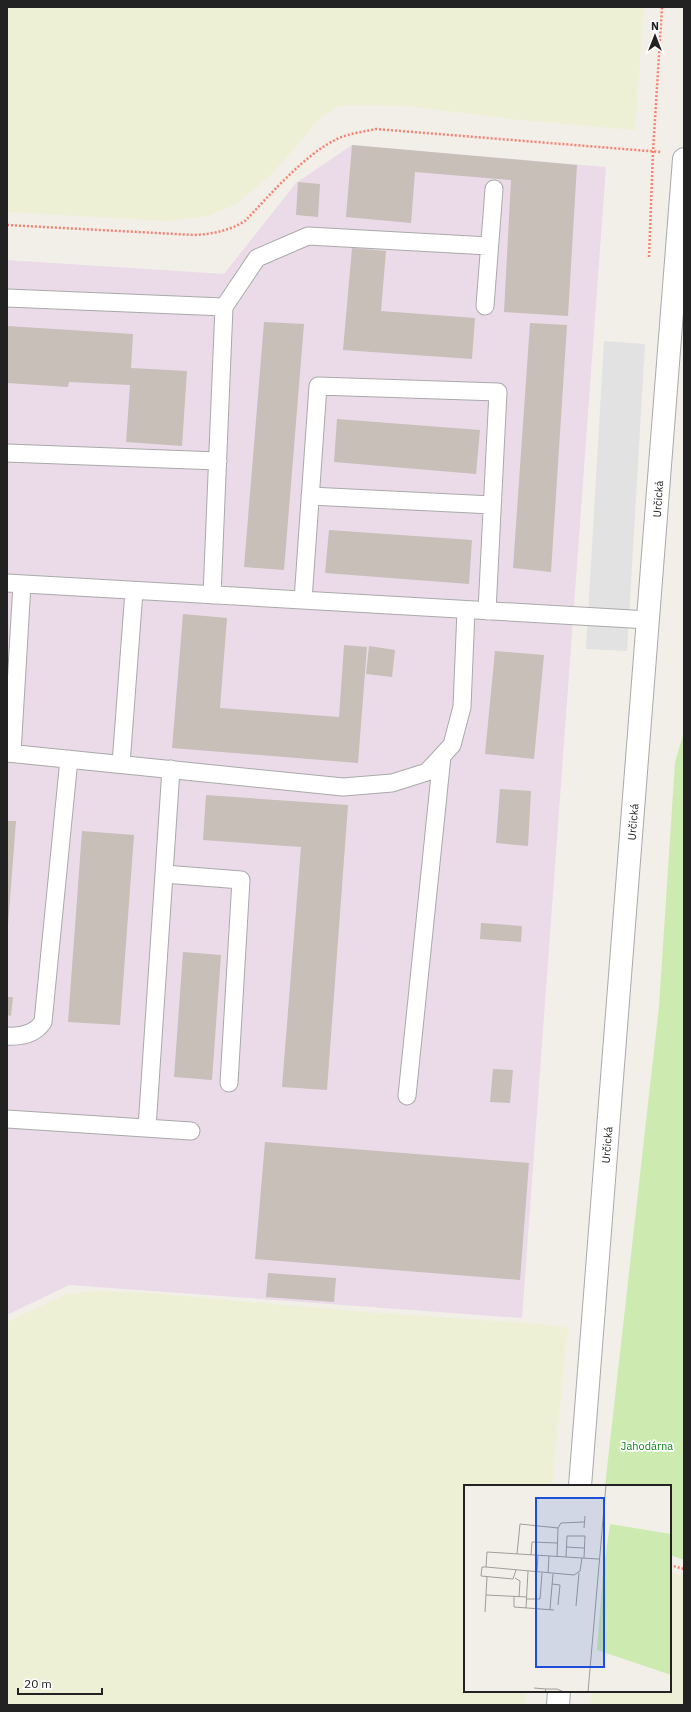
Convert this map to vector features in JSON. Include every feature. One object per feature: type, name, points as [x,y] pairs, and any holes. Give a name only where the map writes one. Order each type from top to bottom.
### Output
[{"type":"street","name":"Určická","points":[[580,1485],[649,620],[676,155]]},
{"type":"street","points":[[558,1705],[559,1692]]},
{"type":"lane","points":[[485,306],[494,189]]},
{"type":"lane","points":[[212,595],[224,307],[257,258],[308,236],[489,246]]},
{"type":"lane","points":[[7,298],[224,307]]},
{"type":"lane","points":[[303,600],[318,386],[498,392],[487,611]]},
{"type":"lane","points":[[7,453],[218,461]]},
{"type":"lane","points":[[310,496],[492,505]]},
{"type":"lane","points":[[466,610],[462,707],[452,745],[427,772],[399,781],[392,783],[344,787],[9,753],[15,584],[649,620]]},
{"type":"lane","points":[[121,764],[134,591]]},
{"type":"lane","points":[[407,1096],[442,756]]},
{"type":"lane","points":[[7,1036],[30,1034],[38,1029],[43,1022],[68,759]]},
{"type":"lane","points":[[147,1128],[171,770]]},
{"type":"lane","points":[[164,874],[241,880],[229,1083]]},
{"type":"lane","points":[[7,1119],[191,1131]]},
{"type":"path","points":[[7,225],[186,234],[214,234],[231,229],[245,221],[318,151],[336,140],[350,134],[376,129],[676,155]]},
{"type":"path","points":[[671,1565],[684,1569]]},
{"type":"shaded area","points":[[352,145],[606,167],[522,1318],[69,1285],[7,1315],[7,260],[224,274],[296,183]]},
{"type":"shaded area","points":[[604,341],[645,344],[627,651],[586,649]]},
{"type":"green space","points":[[7,7],[644,7],[635,130],[520,120],[405,106],[349,105],[336,107],[321,117],[273,173],[236,204],[208,216],[167,221],[7,212]]},
{"type":"green space","name":"Jahodárna","points":[[684,732],[684,1560],[671,1555],[671,1485],[605,1485],[659,1006],[675,762]]},
{"type":"green space","points":[[97,1291],[150,1293],[341,1310],[552,1325],[568,1328],[552,1485],[464,1485],[464,1692],[526,1692],[524,1705],[7,1705],[7,1322],[66,1294]]},
{"type":"green space","points":[[671,1572],[684,1575],[684,1705],[590,1705],[592,1692],[671,1692]]},
{"type":"building","points":[[352,145],[577,165],[568,316],[504,312],[511,180],[415,172],[411,223],[346,217]]},
{"type":"building","points":[[298,182],[320,184],[318,217],[296,215]]},
{"type":"building","points":[[352,248],[386,251],[381,311],[475,318],[472,359],[343,350]]},
{"type":"building","points":[[264,322],[304,324],[284,570],[244,567]]},
{"type":"building","points":[[530,323],[567,325],[551,572],[513,568]]},
{"type":"building","points":[[7,326],[133,334],[131,368],[187,371],[182,446],[126,442],[130,385],[69,382],[68,387],[7,383]]},
{"type":"building","points":[[337,419],[480,430],[476,474],[334,462]]},
{"type":"building","points":[[329,530],[472,540],[469,584],[325,573]]},
{"type":"building","points":[[183,614],[227,618],[220,708],[339,717],[344,645],[367,647],[358,763],[172,748]]},
{"type":"building","points":[[369,646],[395,650],[392,677],[366,674]]},
{"type":"building","points":[[495,651],[544,655],[534,759],[485,754]]},
{"type":"building","points":[[500,789],[531,791],[528,846],[496,843]]},
{"type":"building","points":[[206,795],[348,805],[327,1090],[282,1087],[301,847],[203,840]]},
{"type":"building","points":[[7,821],[16,821],[8,925],[7,924]]},
{"type":"building","points":[[82,831],[134,835],[120,1025],[68,1022]]},
{"type":"building","points":[[481,923],[522,926],[521,942],[480,939]]},
{"type":"building","points":[[183,952],[221,955],[212,1080],[174,1077]]},
{"type":"building","points":[[7,997],[13,997],[11,1016],[7,1015]]},
{"type":"building","points":[[493,1069],[513,1070],[510,1103],[490,1102]]},
{"type":"building","points":[[265,1142],[529,1163],[520,1280],[255,1259]]},
{"type":"building","points":[[268,1273],[336,1278],[334,1302],[266,1297]]}]
